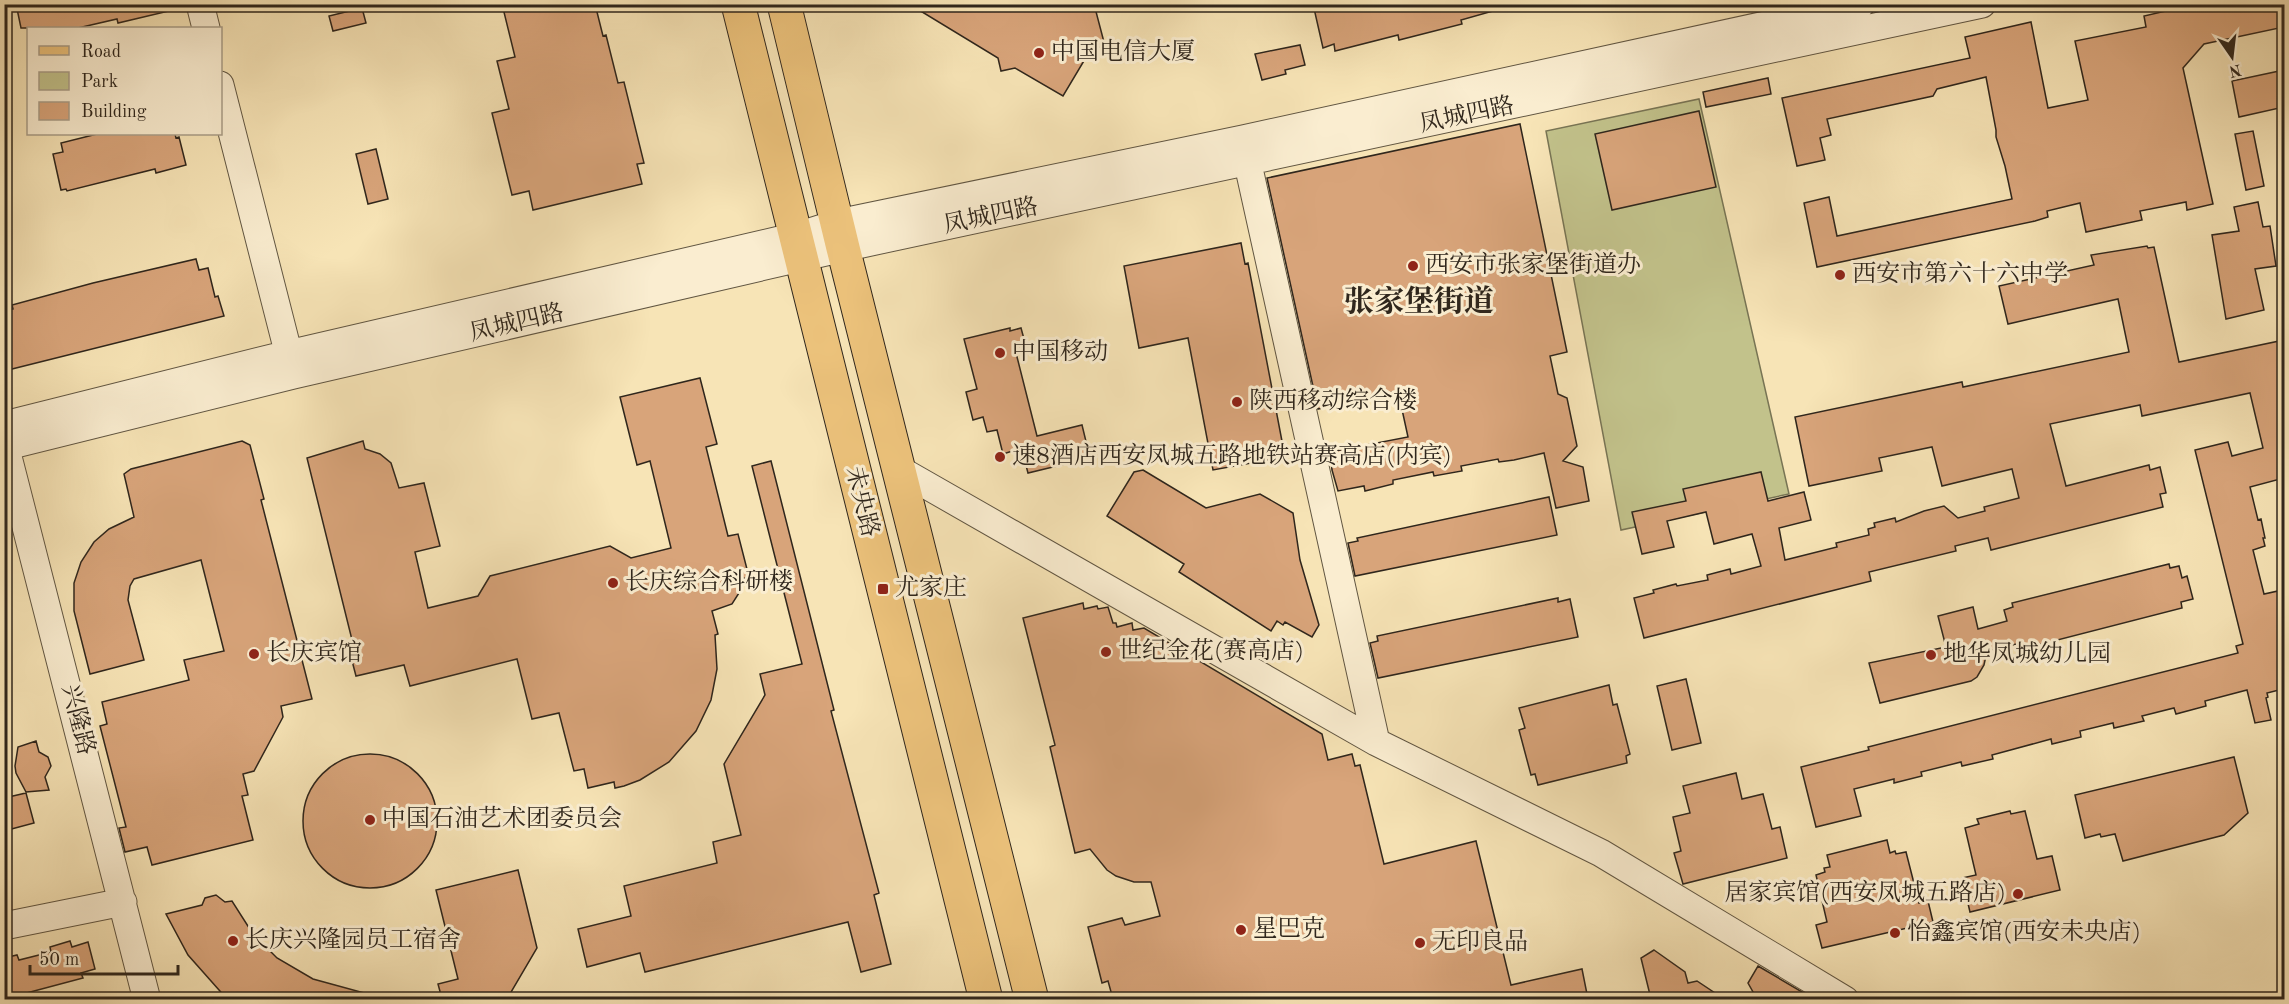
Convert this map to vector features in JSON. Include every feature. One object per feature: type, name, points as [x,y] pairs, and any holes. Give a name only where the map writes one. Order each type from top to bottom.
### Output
[{"type":"main road","name":"未央路","points":[[738,4],[986,999]]},
{"type":"main road","name":"未央路","points":[[784,4],[1032,999]]},
{"type":"street","points":[[200,4],[206,27]]},
{"type":"street","name":"凤城四路","points":[[1245,151],[1861,4]]},
{"type":"street","name":"凤城四路","points":[[5,440],[291,364],[800,247],[840,235],[1245,151],[1982,4]]},
{"type":"street","points":[[222,93],[291,364]]},
{"type":"street","points":[[1245,151],[1376,742]]},
{"type":"street","name":"兴隆路","points":[[5,440],[147,999]]},
{"type":"street","points":[[900,470],[1376,742],[1601,853],[1845,999]]},
{"type":"street","points":[[4,926],[123,902]]},
{"type":"green space","points":[[1699,99],[1789,494],[1621,530],[1546,131]]},
{"type":"building","points":[[16,4],[168,4],[169,11],[118,23],[117,19],[82,27],[21,28]]},
{"type":"building","points":[[502,4],[595,4],[603,36],[606,35],[618,83],[624,82],[644,163],[637,164],[642,184],[533,210],[529,191],[512,195],[492,113],[509,109],[497,61],[515,57]]},
{"type":"building","name":"中国电信大厦","points":[[909,4],[1094,4],[1105,46],[1091,49],[1063,96],[1015,68],[1001,71],[998,58]]},
{"type":"building","points":[[1313,4],[1499,4],[1500,9],[1461,20],[1462,24],[1399,40],[1398,35],[1335,51],[1334,44],[1323,48]]},
{"type":"building","points":[[2196,4],[2284,4],[2284,27],[2204,44],[2183,68],[2213,204],[2187,210],[2186,202],[2140,211],[2142,220],[2086,232],[2080,203],[2047,211],[2048,217],[2035,221],[1817,267],[1804,203],[1829,197],[1837,236],[2012,199],[1996,137],[1986,77],[1937,89],[1933,96],[1827,119],[1831,135],[1820,138],[1825,160],[1797,166],[1782,98],[1970,58],[1965,37],[2031,22],[2048,108],[2088,100],[2075,41],[2146,27],[2144,16]]},
{"type":"building","points":[[362,8],[366,23],[333,31],[329,16]]},
{"type":"building","points":[[1300,45],[1305,65],[1285,70],[1286,74],[1262,80],[1255,54]]},
{"type":"building","points":[[2284,70],[2284,107],[2239,117],[2232,81]]},
{"type":"building","points":[[1768,78],[1771,94],[1706,107],[1703,92]]},
{"type":"building","points":[[1699,111],[1716,187],[1612,210],[1595,134]]},
{"type":"building","name":"西安市张家堡街道办","points":[[1520,124],[1567,352],[1550,356],[1558,394],[1567,398],[1577,446],[1563,461],[1583,467],[1589,501],[1556,508],[1544,453],[1514,460],[1499,462],[1498,459],[1461,466],[1462,471],[1434,476],[1433,472],[1393,480],[1393,484],[1365,491],[1364,486],[1338,491],[1330,452],[1408,437],[1398,391],[1318,409],[1267,178]]},
{"type":"building","points":[[2253,131],[2264,186],[2246,190],[2235,134]]},
{"type":"building","points":[[93,135],[175,135],[176,138],[179,137],[186,165],[156,173],[155,169],[67,191],[66,189],[61,190],[53,154],[63,152],[61,143]]},
{"type":"building","points":[[376,149],[388,199],[368,204],[356,154]]},
{"type":"building","points":[[2258,202],[2263,227],[2270,226],[2276,266],[2255,269],[2264,310],[2226,319],[2212,235],[2239,231],[2234,207]]},
{"type":"building","name":"陕西移动综合楼","points":[[1241,243],[1245,264],[1248,263],[1285,457],[1213,470],[1188,338],[1139,348],[1124,266]]},
{"type":"building","points":[[2147,246],[2148,248],[2154,247],[2179,362],[2284,340],[2284,478],[2250,487],[2265,538],[2263,538],[2265,546],[2253,550],[2264,594],[2278,591],[2284,619],[2284,672],[2279,673],[2283,689],[2267,693],[2271,720],[2255,723],[2247,690],[2205,701],[2206,706],[2176,714],[2174,708],[2142,716],[2144,721],[2114,728],[2113,723],[2080,731],[2081,737],[2052,744],[2051,739],[1992,755],[1993,759],[1962,766],[1961,762],[1921,772],[1922,776],[1894,783],[1894,779],[1854,789],[1861,816],[1816,827],[1801,767],[1869,750],[1868,747],[2238,653],[2236,646],[2243,644],[2195,450],[2228,442],[2232,456],[2263,448],[2250,393],[2142,416],[2140,405],[2050,424],[2066,486],[2149,465],[2150,470],[2160,467],[2166,493],[2160,494],[2163,507],[1991,550],[1988,538],[1955,546],[1956,551],[1869,572],[1871,581],[1644,638],[1634,598],[1676,584],[1677,586],[1708,580],[1707,575],[1730,569],[1731,574],[1761,566],[1752,534],[1714,544],[1706,512],[1667,521],[1674,547],[1642,554],[1632,512],[1686,501],[1683,489],[1761,472],[1768,501],[1804,492],[1811,520],[1779,528],[1785,560],[1837,547],[1836,543],[1869,535],[1868,529],[1875,527],[1874,523],[1895,518],[1896,522],[1944,506],[1958,518],[1985,511],[1984,507],[2019,498],[2012,469],[1942,486],[1932,447],[1879,458],[1882,471],[1809,486],[1795,417],[1962,382],[1963,387],[2129,352],[2118,299],[2008,324],[1999,286],[2094,265],[2091,255]]},
{"type":"building","points":[[196,259],[199,270],[208,268],[215,297],[218,296],[224,316],[4,371],[4,311],[13,309],[12,305]]},
{"type":"building","points":[[1010,328],[1010,331],[1021,328],[1027,350],[1016,353],[1037,436],[1082,425],[1090,458],[1028,473],[1023,454],[1019,449],[1003,454],[997,430],[987,432],[983,417],[973,420],[966,392],[977,389],[964,339]]},
{"type":"building","name":"长庆综合科研楼","points":[[700,378],[717,444],[706,447],[728,536],[738,534],[749,577],[742,579],[739,593],[732,604],[712,611],[718,634],[715,635],[717,669],[711,700],[696,731],[669,762],[640,780],[624,786],[615,788],[614,782],[588,788],[584,769],[574,771],[559,713],[532,719],[517,659],[410,686],[404,665],[356,676],[350,653],[355,652],[307,458],[363,441],[365,449],[380,454],[391,463],[399,488],[424,483],[440,546],[415,552],[428,608],[478,596],[490,576],[610,546],[631,558],[671,548],[650,461],[637,465],[620,397]]},
{"type":"building","name":"长庆宾馆","points":[[242,441],[250,445],[264,499],[261,500],[312,699],[281,706],[283,717],[254,771],[243,774],[248,795],[242,796],[253,840],[152,865],[147,847],[125,852],[119,828],[126,827],[100,726],[107,724],[102,702],[189,680],[184,660],[224,651],[201,560],[134,579],[130,586],[128,600],[144,660],[90,674],[74,611],[74,583],[81,562],[94,542],[109,529],[134,517],[124,474],[131,469]]},
{"type":"building","points":[[771,461],[834,710],[831,711],[879,893],[874,895],[891,964],[861,972],[848,922],[645,972],[640,953],[587,967],[578,929],[631,916],[624,886],[717,863],[713,842],[741,835],[724,764],[765,695],[760,674],[802,664],[752,466]]},
{"type":"building","points":[[1143,470],[1206,508],[1260,494],[1293,513],[1300,560],[1319,625],[1312,637],[1285,622],[1283,625],[1277,621],[1271,631],[1179,572],[1184,564],[1107,516],[1134,472]]},
{"type":"building","points":[[1549,497],[1557,535],[1355,576],[1348,543],[1358,541],[1357,538]]},
{"type":"building","points":[[2169,564],[2170,568],[2179,566],[2182,578],[2187,576],[2193,599],[2181,602],[2182,608],[2022,649],[2021,643],[1987,651],[1984,665],[1977,677],[1971,681],[1880,703],[1869,663],[1946,647],[1938,616],[1973,607],[1978,629],[2007,621],[2004,610],[2013,607],[2012,603]]},
{"type":"building","points":[[1558,598],[1558,602],[1570,599],[1578,637],[1378,678],[1370,643],[1378,641],[1377,636]]},
{"type":"building","name":"世纪金花(赛高店)","points":[[1083,603],[1084,609],[1097,606],[1098,609],[1108,607],[1113,623],[1116,623],[1117,627],[1132,623],[1133,630],[1144,628],[1322,734],[1328,760],[1352,754],[1355,766],[1360,765],[1384,864],[1476,841],[1511,985],[1582,969],[1588,999],[1113,999],[1108,981],[1102,983],[1088,927],[1122,918],[1125,925],[1160,916],[1151,882],[1134,882],[1116,876],[1107,870],[1090,849],[1075,853],[1050,747],[1055,745],[1023,618]]},
{"type":"building","points":[[1686,679],[1701,743],[1672,750],[1657,686]]},
{"type":"building","points":[[1609,685],[1613,705],[1617,704],[1630,754],[1626,756],[1627,763],[1538,785],[1535,774],[1531,775],[1519,730],[1525,728],[1519,708]]},
{"type":"building","points":[[36,741],[39,752],[48,757],[51,766],[45,777],[49,790],[26,792],[16,773],[18,747]]},
{"type":"building","name":"中国石油艺术团委员会","points":[[370,754],[396,759],[417,774],[432,795],[437,821],[432,847],[417,868],[396,883],[370,888],[344,883],[323,868],[308,847],[303,821],[308,795],[323,774],[344,759]]},
{"type":"building","points":[[2234,757],[2248,813],[2224,835],[2123,861],[2115,834],[2101,837],[2100,834],[2085,838],[2075,795]]},
{"type":"building","points":[[1736,773],[1742,799],[1763,794],[1772,829],[1780,827],[1787,858],[1683,884],[1674,853],[1681,851],[1673,817],[1690,813],[1683,786]]},
{"type":"building","points":[[26,793],[34,823],[4,831],[4,798]]},
{"type":"building","points":[[2010,811],[2011,814],[2025,811],[2037,859],[2052,856],[2060,890],[1970,912],[1962,878],[1976,875],[1965,828],[1979,824],[1977,819]]},
{"type":"building","points":[[1887,840],[1890,853],[1906,852],[1919,903],[1928,901],[1933,922],[1822,948],[1816,925],[1827,922],[1816,875],[1825,872],[1824,868],[1830,867],[1827,855]]},
{"type":"building","points":[[518,870],[537,948],[507,999],[442,999],[438,984],[458,979],[436,890]]},
{"type":"building","name":"长庆兴隆园员工宿舍","points":[[216,895],[225,902],[232,901],[253,934],[277,958],[313,979],[368,994],[367,999],[264,999],[255,994],[250,999],[227,999],[188,955],[166,914],[202,905],[205,898]]},
{"type":"building","points":[[70,941],[72,947],[88,942],[95,969],[81,973],[83,978],[4,999],[4,958],[17,955],[19,960],[51,952],[50,947]]},
{"type":"building","points":[[1654,950],[1685,972],[1688,983],[1697,981],[1724,999],[1651,999],[1641,958]]},
{"type":"building","points":[[1758,966],[1814,999],[1757,999],[1748,983]]},
{"type":"place","name":"中国电信大厦","points":[[1039,53]]},
{"type":"place","name":"西安市张家堡街道办","points":[[1413,266]]},
{"type":"place","name":"西安市第六十六中学","points":[[1840,275]]},
{"type":"place","name":"中国移动","points":[[1000,353]]},
{"type":"place","name":"陕西移动综合楼","points":[[1237,402]]},
{"type":"place","name":"速8酒店西安凤城五路地铁站赛高店(内宾)","points":[[1000,457]]},
{"type":"place","name":"长庆综合科研楼","points":[[613,583]]},
{"type":"place","name":"尤家庄","points":[[883,589]]},
{"type":"place","name":"世纪金花(赛高店)","points":[[1106,652]]},
{"type":"place","name":"长庆宾馆","points":[[254,654]]},
{"type":"place","name":"地华凤城幼儿园","points":[[1931,655]]},
{"type":"place","name":"中国石油艺术团委员会","points":[[370,820]]},
{"type":"place","name":"居家宾馆(西安凤城五路店)","points":[[2018,894]]},
{"type":"place","name":"星巴克","points":[[1241,930]]},
{"type":"place","name":"怡鑫宾馆(西安未央店)","points":[[1895,933]]},
{"type":"place","name":"长庆兴隆园员工宿舍","points":[[233,941]]},
{"type":"place","name":"无印良品","points":[[1420,943]]},
{"type":"district","name":"张家堡街道","points":[[1419,303]]}]
